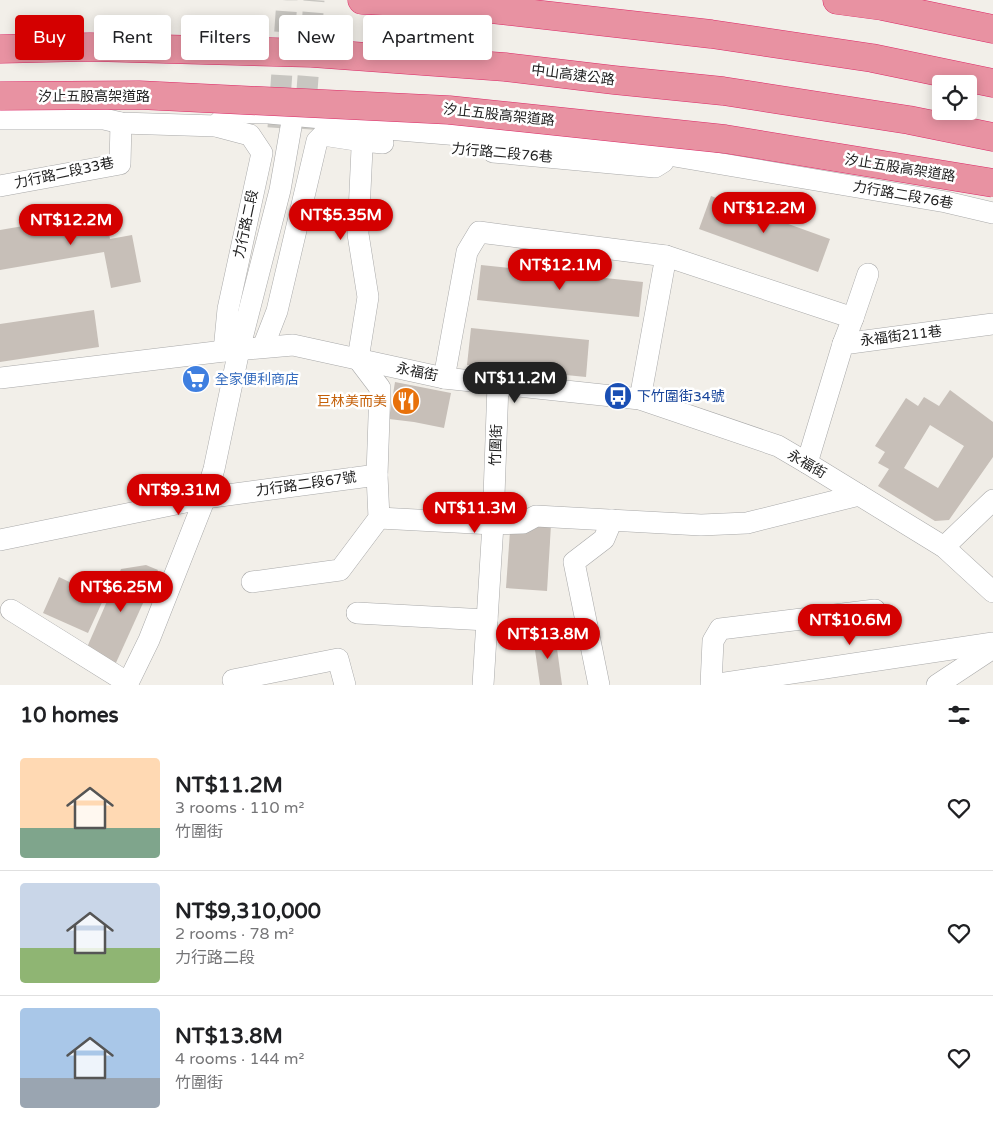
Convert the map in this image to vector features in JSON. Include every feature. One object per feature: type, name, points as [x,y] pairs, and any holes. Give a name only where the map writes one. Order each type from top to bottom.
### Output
[{"type":"highway","points":[[362,0],[446,4],[711,34],[872,58],[993,83]]},
{"type":"highway","points":[[837,0],[882,6],[993,29]]},
{"type":"highway","name":"中山高速公路","points":[[0,49],[90,47],[312,53],[505,67],[722,91],[909,120],[993,137]]},
{"type":"highway","name":"汐止五股高架道路","points":[[0,96],[138,95],[449,110],[726,139],[993,183]]},
{"type":"street","points":[[0,120],[104,119],[121,123],[216,126],[229,112],[268,113],[343,120],[362,134]]},
{"type":"street","name":"力行路二段33巷","points":[[0,186],[120,164],[121,123]]},
{"type":"street","name":"力行路二段","points":[[216,126],[250,135],[262,153],[228,309],[232,350]]},
{"type":"street","name":"力行路二段","points":[[128,684],[149,640],[205,498],[214,469],[232,350],[280,190],[291,128]]},
{"type":"street","points":[[263,347],[277,311],[317,141],[323,134],[362,134]]},
{"type":"street","points":[[252,582],[340,570],[379,518],[377,474],[380,388],[358,359],[368,297],[358,234],[362,134]]},
{"type":"street","name":"力行路二段76巷","points":[[362,134],[639,150],[946,202],[993,213]]},
{"type":"street","points":[[444,378],[467,252],[479,232],[666,256],[853,318]]},
{"type":"street","points":[[640,399],[666,256]]},
{"type":"street","points":[[843,344],[868,274]]},
{"type":"street","name":"永福街211巷","points":[[806,463],[843,344],[993,324]]},
{"type":"street","name":"永福街","points":[[0,378],[232,350],[293,345],[444,378],[640,399],[778,446],[944,547],[993,592]]},
{"type":"street","name":"竹圍街","points":[[483,685],[494,524],[498,384]]},
{"type":"street","name":"力行路二段67號","points":[[0,540],[205,498],[377,474]]},
{"type":"street","points":[[379,518],[494,524],[522,523],[536,516],[701,525],[748,523],[859,495]]},
{"type":"street","points":[[944,547],[993,500]]},
{"type":"street","points":[[599,685],[574,562],[604,539],[612,520]]},
{"type":"street","points":[[10,610],[128,684]]},
{"type":"street","points":[[875,610],[720,629],[713,641],[711,685],[757,682],[786,674],[993,643]]},
{"type":"street","points":[[357,613],[487,620]]},
{"type":"street","points":[[937,685],[993,648]]},
{"type":"street","points":[[233,680],[338,659],[345,685]]},
{"type":"street","points":[[786,674],[804,685]]},
{"type":"building","points":[[711,196],[830,239],[818,272],[699,229]]},
{"type":"building","points":[[105,212],[110,239],[132,235],[141,282],[111,288],[104,252],[0,270],[0,230]]},
{"type":"building","points":[[481,265],[643,282],[639,317],[477,300]]},
{"type":"building","points":[[94,310],[99,347],[0,362],[0,324]]},
{"type":"building","points":[[471,328],[589,340],[586,377],[467,365]]},
{"type":"building","points":[[395,382],[451,393],[444,428],[389,419]]},
{"type":"building","points":[[950,390],[993,422],[993,457],[949,520],[935,521],[878,486],[889,469],[878,463],[885,452],[875,446],[906,398],[918,406],[924,397],[939,406]],"holes":[[[930,425],[964,446],[938,488],[904,468]]]},
{"type":"building","points":[[551,525],[547,591],[506,588],[510,531],[514,528]]},
{"type":"building","points":[[146,565],[158,570],[115,665],[85,652],[121,569]]},
{"type":"building","points":[[88,575],[110,585],[88,633],[43,613],[59,577],[82,588]]},
{"type":"building","points":[[555,634],[562,685],[540,685],[533,636]]},
{"type":"tunnel","points":[[278,128],[287,0]]},
{"type":"tunnel","points":[[304,129],[314,0]]},
{"type":"place","name":"全家便利商店","points":[[196,379]]},
{"type":"place","name":"下竹圍街34號","points":[[618,396]]},
{"type":"place","name":"巨林美而美","points":[[406,401]]}]
